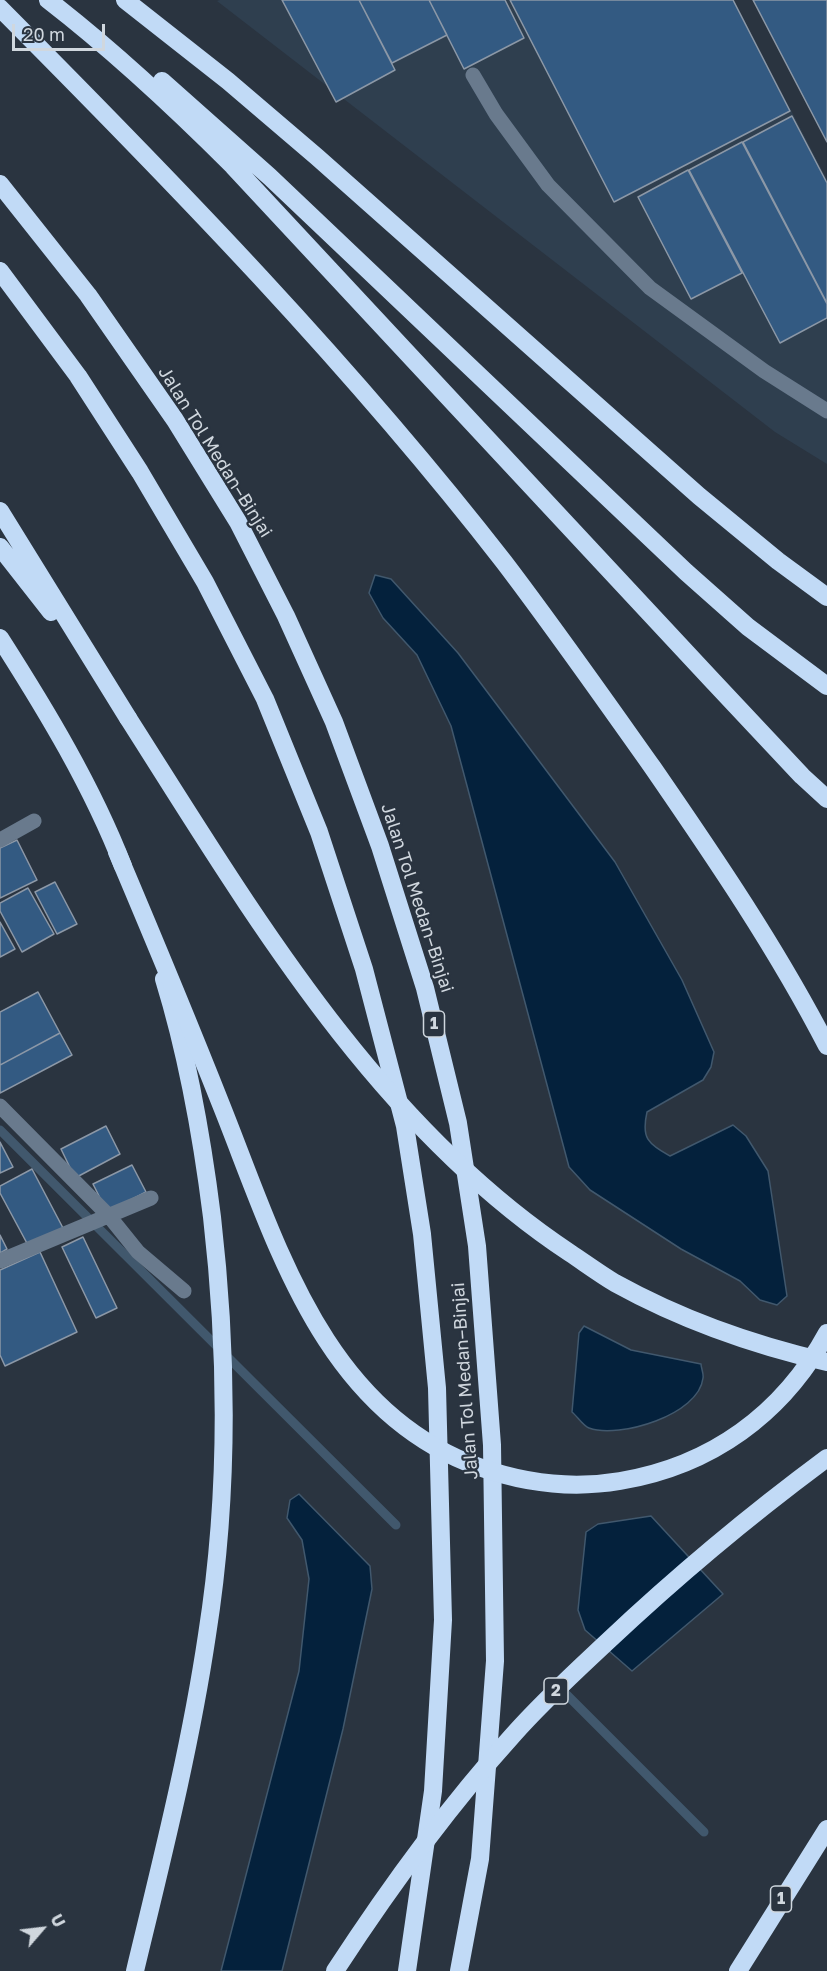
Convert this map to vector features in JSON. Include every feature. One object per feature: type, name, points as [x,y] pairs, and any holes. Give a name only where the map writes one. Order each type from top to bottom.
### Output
[{"type":"highway","points":[[50,0],[145,66],[218,129],[686,572],[748,627],[827,686]]},
{"type":"highway","points":[[50,0],[118,56],[190,122],[233,166],[710,678],[802,776],[827,799]]},
{"type":"highway","points":[[125,0],[228,81],[317,157],[699,496],[778,561],[827,597]]},
{"type":"highway","points":[[0,8],[199,212],[294,314],[404,440],[502,561],[563,642],[673,797],[746,907],[805,1004],[827,1046]]},
{"type":"highway","name":"Jalan Tol Medan–Binjai","points":[[0,184],[95,305],[175,420],[238,522],[286,616],[334,722],[380,846],[425,988],[458,1123],[477,1246],[492,1445],[495,1661],[480,1859],[459,1971]]},
{"type":"highway","name":"Jalan Tol Medan–Binjai","points":[[0,272],[78,376],[140,472],[205,582],[265,699],[320,832],[364,969],[405,1126],[422,1234],[437,1388],[443,1620],[433,1791],[407,1971]]},
{"type":"highway","points":[[0,511],[128,718],[266,929],[338,1028],[394,1097],[443,1149],[505,1206],[555,1244],[614,1282],[722,1333],[827,1362]]},
{"type":"highway","points":[[0,547],[128,718]]},
{"type":"highway","points":[[0,638],[43,707],[74,763],[117,852],[181,1003],[285,1263],[311,1315],[337,1357],[367,1395],[396,1422],[428,1443],[462,1461],[504,1476],[540,1482],[595,1483],[652,1476],[685,1464],[719,1447],[748,1427],[773,1405],[798,1377],[827,1333]]},
{"type":"highway","points":[[117,852],[165,985],[183,1052],[202,1144],[215,1249],[224,1368],[223,1470],[219,1541],[208,1632],[183,1769],[135,1971]]},
{"type":"highway","name":"2","points":[[335,1971],[379,1903],[417,1852],[514,1734],[639,1612],[720,1542],[827,1458]]},
{"type":"highway","name":"1","points":[[738,1971],[827,1829]]},
{"type":"street","points":[[473,75],[501,122],[548,185],[650,288],[764,371],[827,411]]},
{"type":"street","points":[[0,840],[34,822]]},
{"type":"street","points":[[0,1106],[138,1252],[184,1291]]},
{"type":"street","points":[[0,1261],[152,1198]]},
{"type":"shaded area","points":[[734,0],[827,180],[827,464],[775,432],[217,1]]},
{"type":"water","points":[[375,575],[391,579],[458,653],[615,862],[682,980],[714,1052],[711,1067],[703,1080],[647,1112],[646,1134],[651,1143],[670,1156],[733,1125],[746,1136],[768,1171],[787,1296],[777,1305],[760,1300],[740,1281],[681,1249],[590,1190],[569,1167],[451,726],[417,655],[383,618],[369,593]]},
{"type":"water","points":[[584,1326],[631,1350],[701,1364],[703,1376],[698,1391],[688,1403],[656,1421],[619,1430],[602,1431],[587,1427],[572,1412],[579,1333]]},
{"type":"water","points":[[299,1494],[370,1566],[372,1589],[343,1729],[282,1971],[221,1971],[299,1671],[309,1579],[302,1540],[287,1518],[290,1500]]},
{"type":"water","points":[[651,1516],[723,1594],[632,1671],[585,1630],[578,1610],[586,1532],[598,1524]]},
{"type":"building","points":[[282,0],[359,0],[395,70],[336,102]]},
{"type":"building","points":[[359,0],[429,0],[447,35],[392,63]]},
{"type":"building","points":[[429,0],[505,0],[524,38],[464,69]]},
{"type":"building","points":[[510,0],[733,0],[790,111],[614,202]]},
{"type":"building","points":[[753,0],[827,0],[827,142]]},
{"type":"building","points":[[792,116],[827,183],[827,303],[743,142]]},
{"type":"building","points":[[742,142],[827,304],[827,318],[780,343],[689,170]]},
{"type":"building","points":[[688,170],[742,273],[691,299],[638,197]]},
{"type":"building","points":[[17,840],[37,880],[0,898],[0,848]]},
{"type":"building","points":[[55,882],[77,924],[57,934],[35,892]]},
{"type":"building","points":[[28,888],[54,934],[22,952],[0,911],[0,903]]},
{"type":"building","points":[[0,922],[15,949],[0,957]]},
{"type":"building","points":[[38,992],[60,1033],[0,1065],[0,1012]]},
{"type":"building","points":[[60,1033],[72,1055],[0,1093],[0,1065]]},
{"type":"building","points":[[106,1126],[120,1154],[75,1178],[61,1149]]},
{"type":"building","points":[[0,1142],[13,1167],[0,1173]]},
{"type":"building","points":[[132,1165],[146,1192],[107,1212],[93,1184]]},
{"type":"building","points":[[32,1169],[63,1228],[29,1247],[0,1193],[0,1186]]},
{"type":"building","points":[[0,1235],[7,1249],[0,1253]]},
{"type":"building","points":[[83,1237],[117,1308],[96,1318],[62,1247]]},
{"type":"building","points":[[40,1252],[77,1332],[5,1366],[0,1355],[0,1270]]},
{"type":"waterway","points":[[0,1130],[396,1525]]},
{"type":"waterway","points":[[557,1685],[704,1832]]}]
